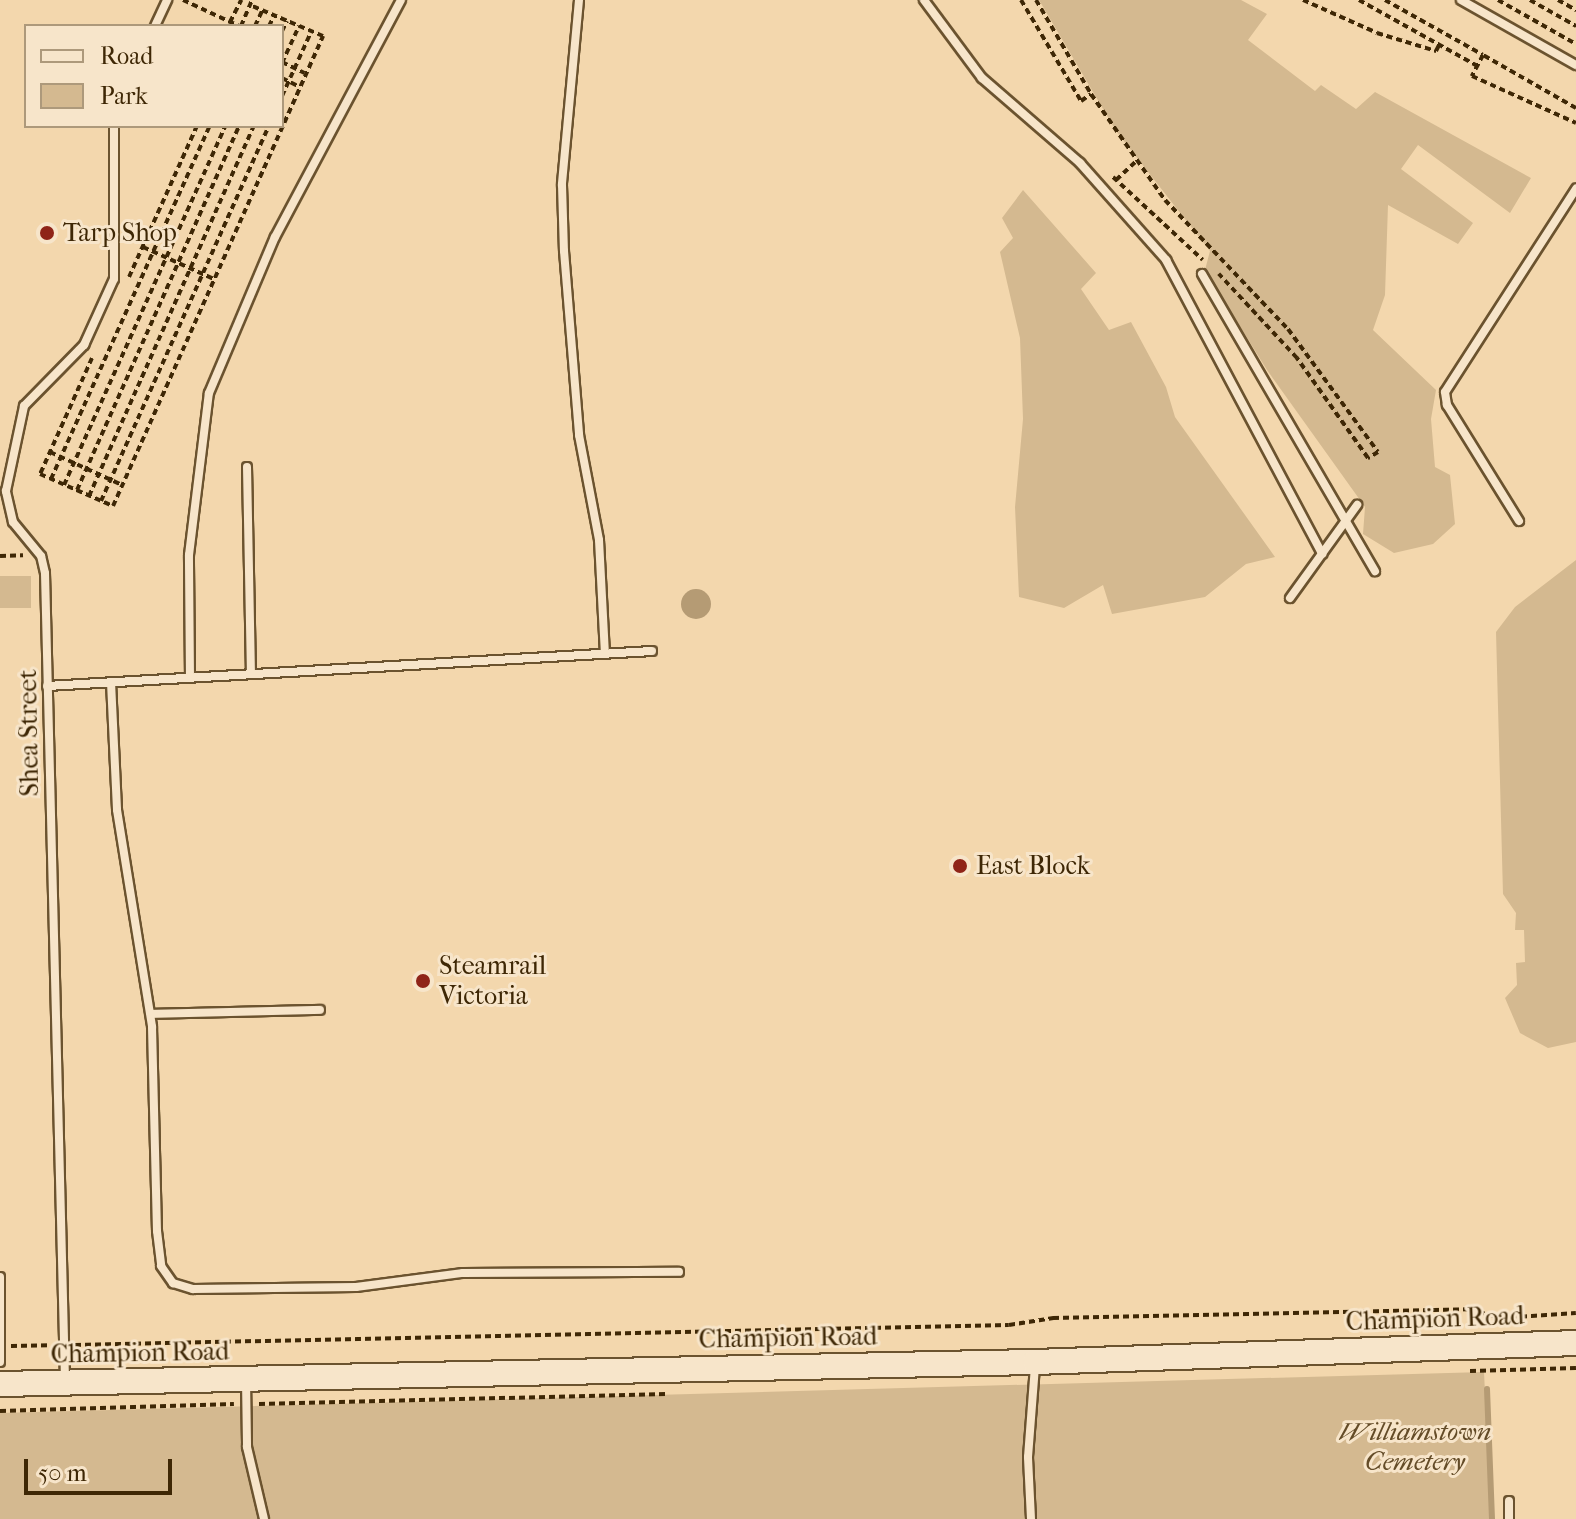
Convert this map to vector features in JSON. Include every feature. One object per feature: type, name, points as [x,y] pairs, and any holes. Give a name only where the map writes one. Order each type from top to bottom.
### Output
[{"type":"street","name":"Champion Road","points":[[0,1384],[1035,1362],[1576,1343]]},
{"type":"lane","points":[[156,24],[167,0]]},
{"type":"lane","points":[[190,678],[189,555],[209,393],[281,225],[401,0]]},
{"type":"lane","points":[[579,0],[562,185],[564,251],[579,435],[599,540],[605,654]]},
{"type":"lane","points":[[924,0],[982,78],[1080,163],[1166,260],[1322,554]]},
{"type":"lane","points":[[1461,0],[1576,65]]},
{"type":"lane","name":"Shea Street","points":[[65,1383],[43,563],[13,522],[6,491],[24,406],[84,345],[114,279],[114,128]]},
{"type":"lane","points":[[1519,521],[1447,405],[1445,392],[1576,189]]},
{"type":"lane","points":[[1202,274],[1348,518],[1375,571]]},
{"type":"lane","points":[[247,467],[251,674]]},
{"type":"lane","points":[[1290,598],[1357,505]]},
{"type":"lane","points":[[47,686],[652,651]]},
{"type":"lane","points":[[111,682],[117,810],[151,1014],[158,1242],[166,1275],[181,1288],[372,1287],[463,1273],[679,1272]]},
{"type":"lane","points":[[151,1014],[320,1010]]},
{"type":"lane","points":[[0,1277],[0,1362]]},
{"type":"lane","points":[[1031,1519],[1028,1457],[1035,1362]]},
{"type":"lane","points":[[246,1379],[247,1447],[264,1519]]},
{"type":"lane","points":[[1509,1501],[1509,1519]]},
{"type":"path","points":[[183,0],[235,24]]},
{"type":"path","points":[[230,22],[241,0]]},
{"type":"path","points":[[1021,0],[1081,101],[1091,94]]},
{"type":"path","points":[[1036,0],[1135,162],[1194,235],[1288,329],[1378,452],[1368,458],[1267,321],[1109,173]]},
{"type":"path","points":[[1303,0],[1377,33],[1436,53],[1439,45]]},
{"type":"path","points":[[1359,0],[1477,66]]},
{"type":"path","points":[[1385,0],[1576,108]]},
{"type":"path","points":[[1498,0],[1576,44]]},
{"type":"path","points":[[1530,0],[1576,26]]},
{"type":"path","points":[[1558,0],[1576,10]]},
{"type":"path","points":[[241,24],[251,3],[262,11],[323,36],[284,123]]},
{"type":"path","points":[[256,24],[262,11]]},
{"type":"path","points":[[270,24],[274,16]]},
{"type":"path","points":[[284,27],[287,21]]},
{"type":"path","points":[[284,59],[299,26]]},
{"type":"path","points":[[284,92],[311,32]]},
{"type":"path","points":[[1483,55],[1472,76],[1576,123]]},
{"type":"path","points":[[284,64],[306,73]]},
{"type":"path","points":[[284,79],[300,87]]},
{"type":"path","points":[[124,288],[196,128]]},
{"type":"path","points":[[51,479],[209,128]]},
{"type":"path","points":[[64,485],[224,128]]},
{"type":"path","points":[[77,490],[238,128]]},
{"type":"path","points":[[89,496],[253,128]]},
{"type":"path","points":[[101,501],[268,128]]},
{"type":"path","points":[[93,356],[40,474],[113,506],[282,128]]},
{"type":"path","points":[[1116,180],[1135,162]]},
{"type":"path","points":[[143,247],[214,279]]},
{"type":"path","points":[[50,452],[122,485]]},
{"type":"path","points":[[1,1346],[1009,1325],[1053,1318],[1469,1309],[1501,1318],[1576,1313]]},
{"type":"green space","points":[[1039,0],[1241,0],[1267,14],[1248,40],[1315,91],[1321,85],[1356,109],[1375,92],[1531,178],[1510,213],[1418,145],[1401,169],[1473,223],[1458,244],[1388,205],[1385,295],[1373,330],[1436,390],[1431,419],[1435,467],[1450,475],[1455,524],[1433,544],[1394,553],[1363,534],[1365,507],[1267,370],[1205,270],[1210,251],[1116,131]]},
{"type":"green space","points":[[1023,190],[1096,273],[1081,289],[1109,330],[1131,322],[1166,387],[1175,417],[1275,557],[1246,564],[1205,597],[1112,614],[1103,585],[1064,608],[1019,597],[1015,507],[1023,419],[1020,338],[1000,252],[1013,238],[1002,218]]},
{"type":"green space","points":[[1576,560],[1576,1042],[1548,1048],[1520,1033],[1505,998],[1517,985],[1516,963],[1525,962],[1524,930],[1515,930],[1516,913],[1503,894],[1496,632],[1515,607]]},
{"type":"green space","points":[[0,576],[31,576],[31,608],[0,608]]},
{"type":"green space","name":"Williamstown Cemetery","points":[[1484,1372],[1491,1519],[0,1519],[0,1413]]},
{"type":"shaded area","points":[[696,589],[707,593],[711,604],[707,615],[696,619],[685,615],[681,604],[685,593]]},
{"type":"waterway","points":[[1487,1389],[1492,1519]]},
{"type":"place","name":"Tarp Shop","points":[[47,233]]},
{"type":"place","name":"East Block","points":[[960,866]]},
{"type":"place","name":"Steamrail Victoria","points":[[423,981]]}]
